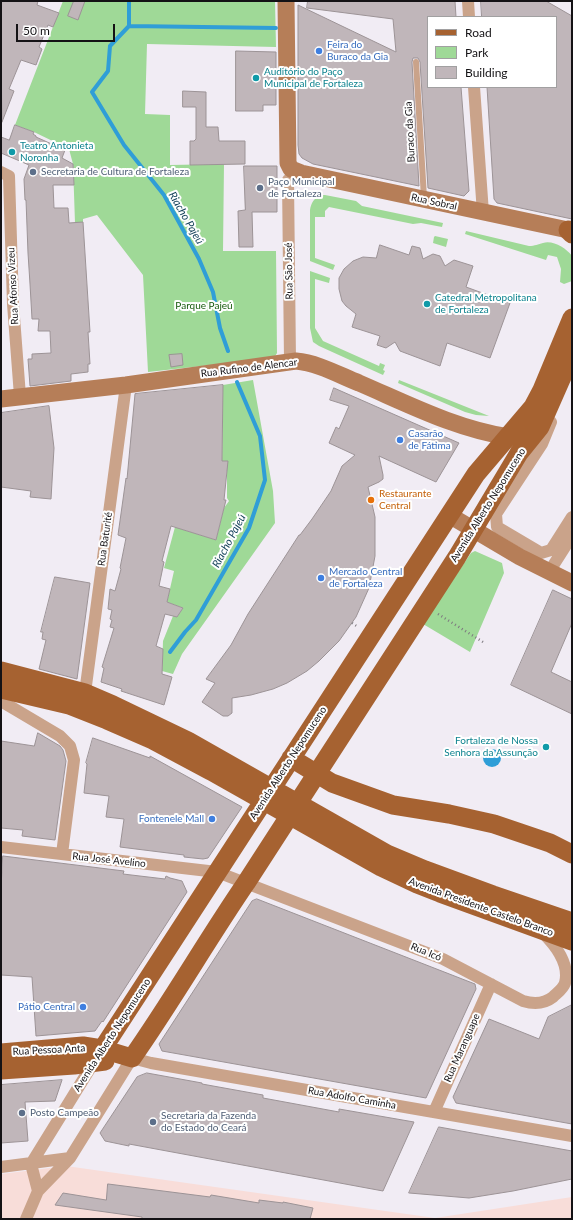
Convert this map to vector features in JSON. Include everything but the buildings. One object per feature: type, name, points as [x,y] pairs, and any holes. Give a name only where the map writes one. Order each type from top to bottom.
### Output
[{"type":"main road","points":[[569,348],[572,318]]},
{"type":"main road","name":"Avenida Alberto Nepomuceno","points":[[98,1056],[476,474],[534,407],[542,390],[569,348]]},
{"type":"main road","name":"Avenida Alberto Nepomuceno","points":[[132,1058],[153,1028],[226,912],[457,556],[519,453],[540,427],[569,348]]},
{"type":"main road","name":"Avenida Presidente Castelo Branco","points":[[1,671],[85,693],[110,712]]},
{"type":"main road","name":"Avenida Presidente Castelo Branco","points":[[1,690],[69,705],[110,712],[188,741],[384,860],[417,884],[440,894],[572,940]]},
{"type":"main road","points":[[291,758],[332,783],[393,805],[449,814],[494,824],[550,843],[572,854]]},
{"type":"main road","name":"Avenida Presidente Castelo Branco","points":[[384,860],[425,870],[486,893],[572,922]]},
{"type":"main road","name":"Rua Pessoa Anta","points":[[1,1053],[83,1046],[98,1056]]},
{"type":"main road","name":"Rua Pessoa Anta","points":[[1,1070],[98,1056],[132,1058]]},
{"type":"street","points":[[286,1],[288,163],[295,177]]},
{"type":"street","points":[[468,1],[469,16]]},
{"type":"street","points":[[474,88],[483,213]]},
{"type":"street","name":"Rua Afonso Vizeu","points":[[5,174],[20,396]]},
{"type":"street","name":"Rua Sobral","points":[[295,177],[424,200],[570,232]]},
{"type":"street","name":"Rua São José","points":[[290,361],[295,177]]},
{"type":"street","name":"Rua Rufino de Alencar","points":[[1,399],[126,386],[290,361],[303,361],[314,364],[415,408],[476,431],[509,436]]},
{"type":"street","points":[[572,376],[542,444],[496,514],[497,527],[540,553],[551,550],[572,517]]},
{"type":"street","name":"Rua Baturité","points":[[85,693],[126,386]]},
{"type":"street","points":[[449,515],[548,572],[572,583]]},
{"type":"street","points":[[548,572],[572,536]]},
{"type":"street","points":[[1,701],[60,736],[70,746],[74,760],[62,854]]},
{"type":"street","name":"Rua José Avelino","points":[[1,847],[217,872]]},
{"type":"street","name":"Rua Icó","points":[[217,872],[443,958],[529,1003],[538,1003],[550,999],[561,989],[564,983],[565,973],[558,949],[537,928]]},
{"type":"street","name":"Rua Maranguape","points":[[434,1112],[491,984]]},
{"type":"street","name":"Avenida Alberto Nepomuceno","points":[[31,1164],[98,1056]]},
{"type":"street","name":"Avenida Alberto Nepomuceno","points":[[26,1219],[38,1191],[70,1158],[132,1058]]},
{"type":"street","name":"Rua Adolfo Caminha","points":[[132,1058],[151,1063],[572,1136]]},
{"type":"street","points":[[1,1167],[70,1158]]},
{"type":"street","points":[[31,1164],[38,1191]]},
{"type":"lane","name":"Buraco da Gia","points":[[416,62],[424,200]]},
{"type":"path","points":[[440,615],[483,642]]},
{"type":"path","points":[[352,623],[360,629]]},
{"type":"shaded area","points":[[66,1166],[435,1218],[572,1197],[572,1219],[1,1219],[1,1174]]},
{"type":"green space","name":"Parque Pajeú","points":[[63,1],[275,1],[276,47],[147,44],[145,114],[170,115],[170,165],[224,164],[223,251],[276,251],[277,353],[274,358],[148,372],[143,275],[97,215],[83,219],[83,223],[75,223],[73,164],[69,149],[34,132],[15,125]]},
{"type":"green space","points":[[321,195],[356,201],[362,206],[443,223],[442,227],[421,223],[413,224],[329,207],[325,211],[325,217],[315,217],[315,258],[335,265],[333,270],[310,261],[310,210],[313,201]]},
{"type":"green space","points":[[466,231],[529,246],[547,242],[559,245],[572,256],[572,281],[564,284],[560,282],[561,269],[557,257],[548,255],[546,260],[465,234]]},
{"type":"green space","points":[[435,236],[448,239],[446,247],[433,243]]},
{"type":"green space","points":[[310,271],[330,278],[329,283],[315,279],[315,328],[323,341],[379,366],[380,363],[385,365],[383,375],[313,342],[310,328]]},
{"type":"green space","points":[[253,380],[273,491],[275,523],[182,654],[173,674],[162,671],[163,641],[173,616],[177,617],[183,608],[167,602],[174,571],[164,568],[175,527],[216,540],[224,508],[229,501],[227,498],[227,462],[222,461],[223,385]]},
{"type":"green space","points":[[399,380],[489,416],[465,412],[398,383]]},
{"type":"green space","points":[[475,551],[502,563],[504,573],[470,652],[423,624],[471,553]]},
{"type":"water","points":[[492,749],[496,750],[500,754],[500,762],[496,766],[492,767],[488,766],[484,762],[483,758],[484,754],[488,750]]},
{"type":"waterway","name":"Riacho Pajeú","points":[[129,1],[129,26]]},
{"type":"waterway","name":"Riacho Pajeú","points":[[228,351],[220,328],[213,292],[199,259],[164,195],[124,145],[92,92],[108,71],[110,46],[129,26],[276,28]]},
{"type":"waterway","name":"Riacho Pajeú","points":[[170,652],[196,620],[249,528],[265,480],[260,436],[237,382]]},
{"type":"place","name":"Feira do Buraco da Gia","points":[[319,51]]},
{"type":"place","name":"Auditório do Paço Municipal de Fortaleza","points":[[256,78]]},
{"type":"place","name":"Teatro Antonieta Noronha","points":[[12,152]]},
{"type":"place","name":"Secretaria de Cultura de Fortaleza","points":[[33,172]]},
{"type":"place","name":"Paço Municipal de Fortaleza","points":[[260,188]]},
{"type":"place","name":"Catedral Metropolitana de Fortaleza","points":[[427,304]]},
{"type":"place","name":"Casarão de Fátima","points":[[400,440]]},
{"type":"place","name":"Restaurante Central","points":[[371,500]]},
{"type":"place","name":"Mercado Central de Fortaleza","points":[[321,578]]},
{"type":"place","name":"Fortaleza de Nossa Senhora da Assunção","points":[[546,747]]},
{"type":"place","name":"Fontenele Mall","points":[[212,819]]},
{"type":"place","name":"Pátio Central","points":[[83,1007]]},
{"type":"place","name":"Posto Campeão","points":[[22,1113]]},
{"type":"place","name":"Secretaria da Fazenda do Estado do Ceará","points":[[153,1122]]}]
